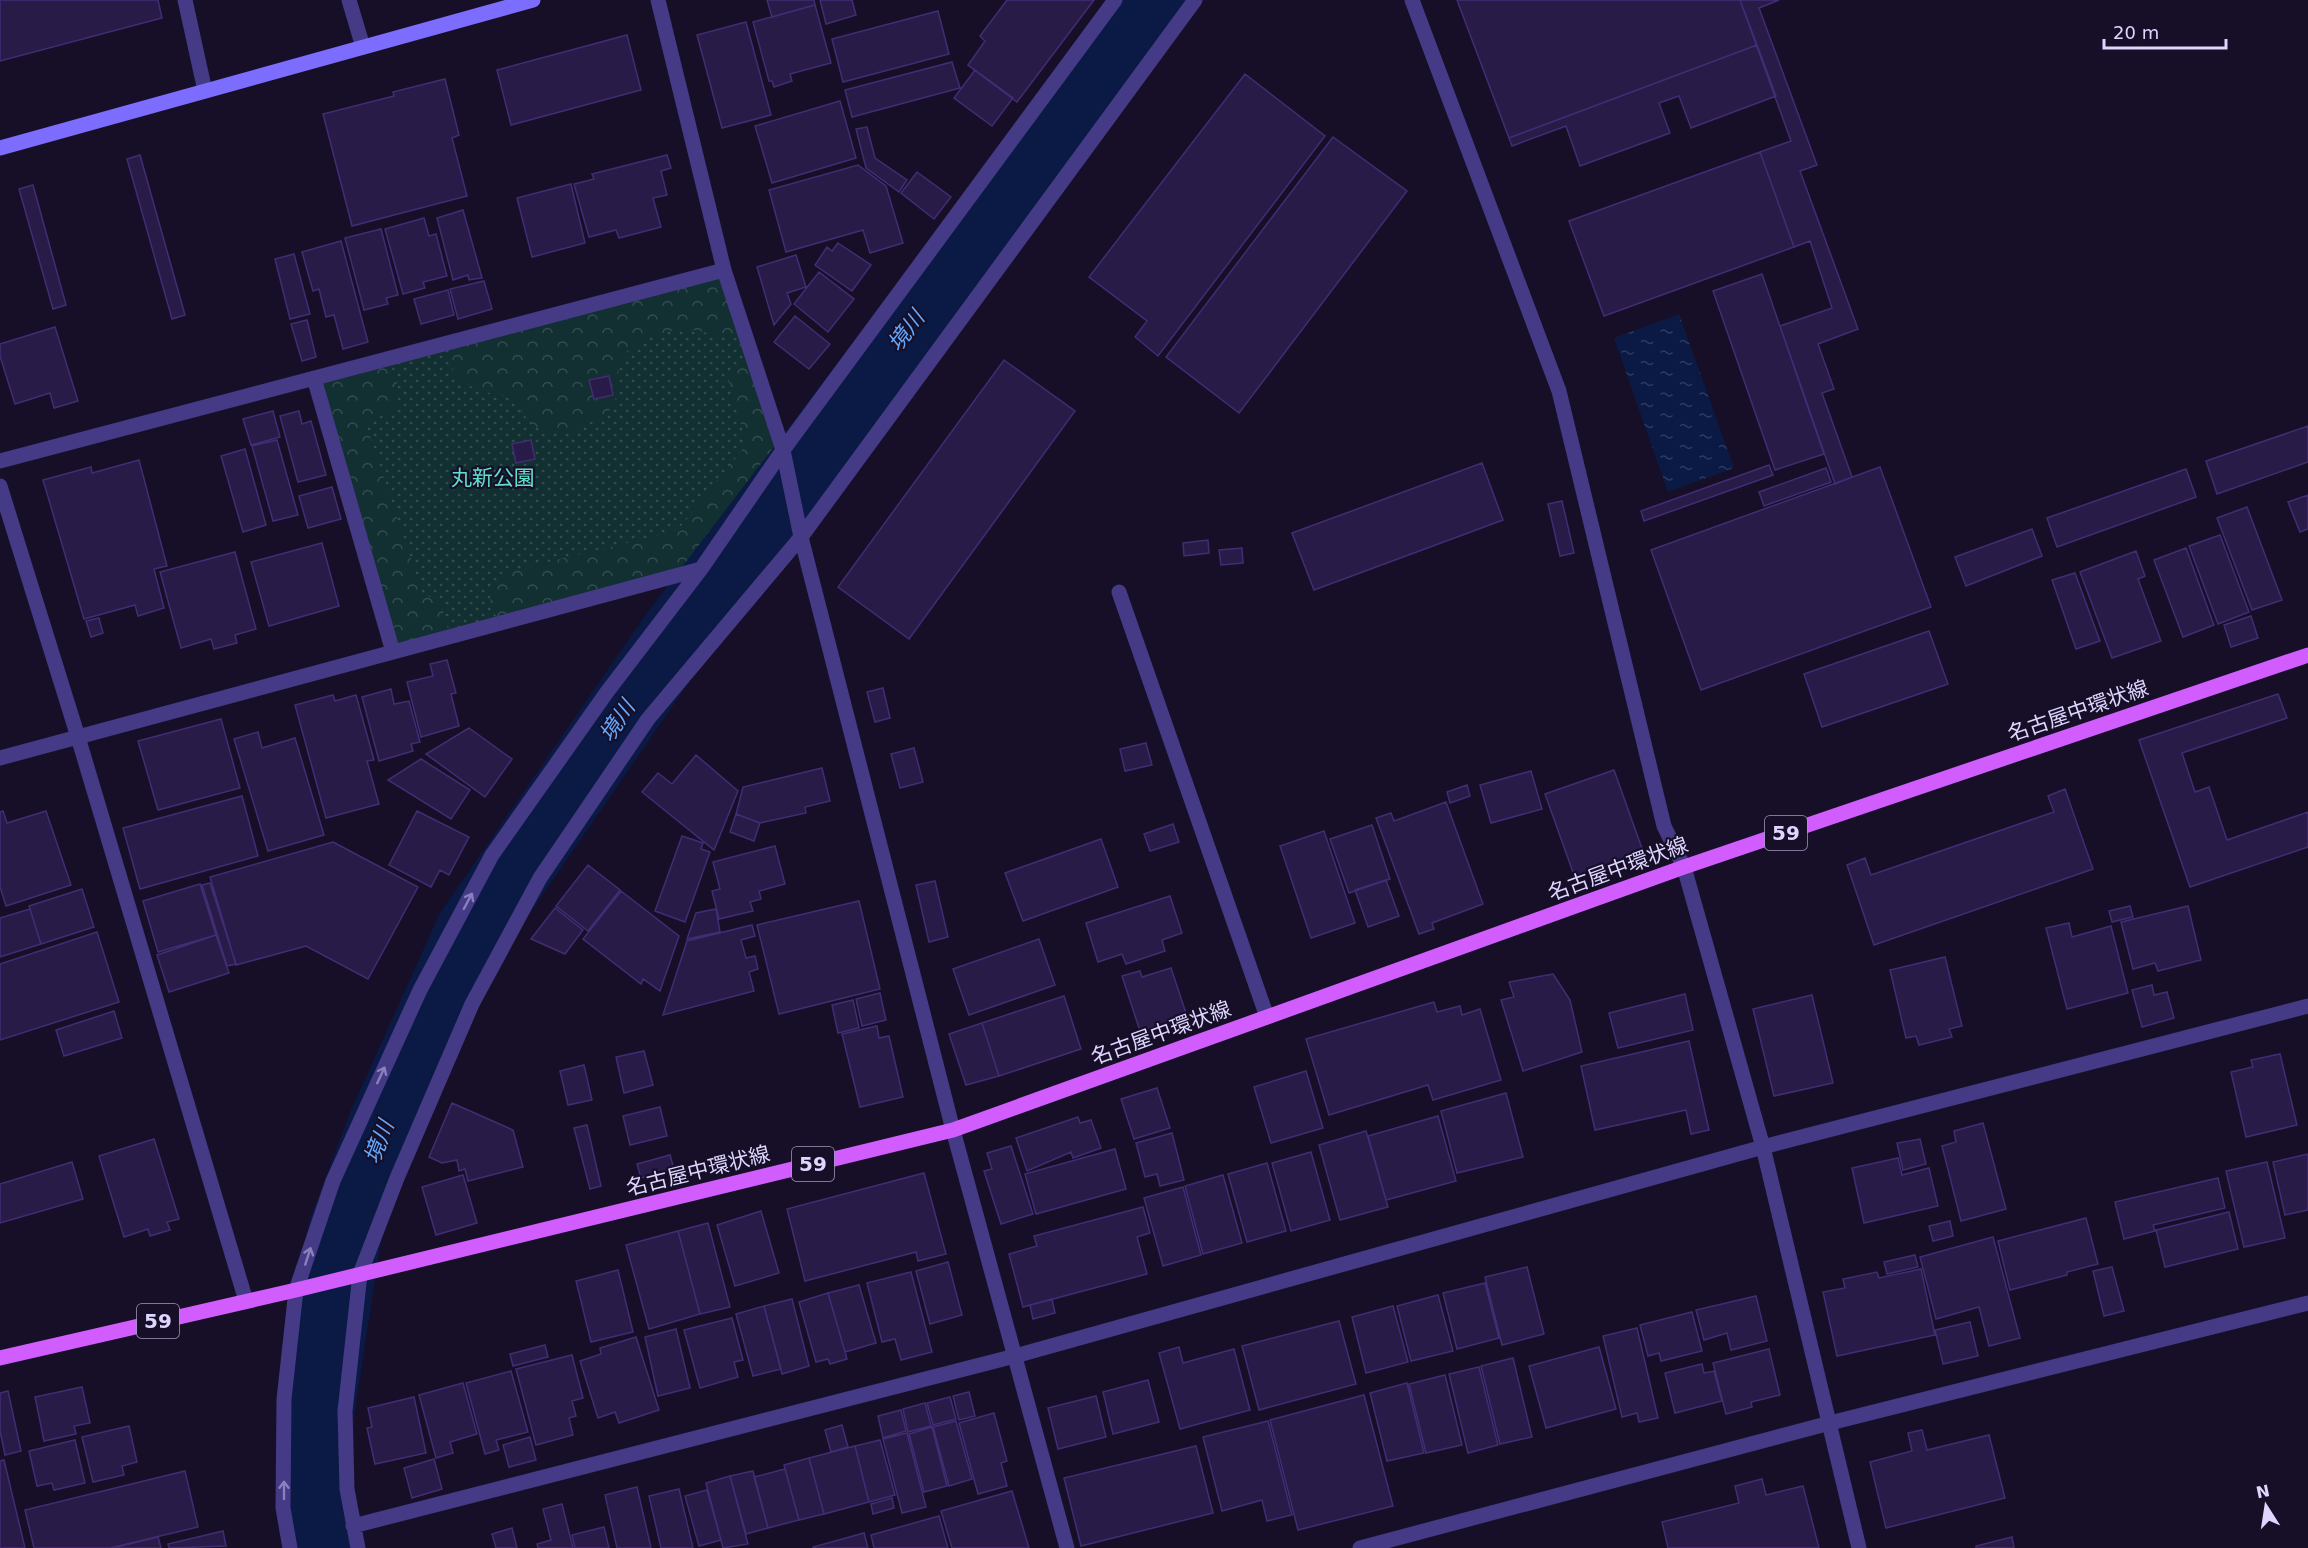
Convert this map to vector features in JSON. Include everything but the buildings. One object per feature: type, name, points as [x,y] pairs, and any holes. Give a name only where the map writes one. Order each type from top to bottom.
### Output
[{"type":"main road","name":"名古屋中環状線","points":[[0,1358],[296,1290],[953,1130],[1684,867],[2308,655]]},
{"type":"street","points":[[185,0],[205,91]]},
{"type":"street","points":[[349,0],[363,47]]},
{"type":"street","points":[[0,148],[533,0]]},
{"type":"street","points":[[658,0],[724,270],[783,451],[801,535],[953,1130],[1067,1548]]},
{"type":"street","points":[[290,1548],[284,1509],[284,1399],[296,1290],[333,1181],[420,990],[492,855],[607,692],[701,569],[783,451],[1115,0]]},
{"type":"street","points":[[358,1548],[347,1489],[345,1411],[355,1275],[471,1004],[540,878],[648,719],[801,535],[1195,0]]},
{"type":"street","points":[[1412,0],[1559,391],[1664,826],[1684,867],[1763,1147],[1859,1548]]},
{"type":"street","points":[[0,461],[724,270]]},
{"type":"street","points":[[314,378],[393,652]]},
{"type":"street","points":[[0,486],[78,737],[246,1301]]},
{"type":"street","points":[[0,758],[701,569]]},
{"type":"street","points":[[1119,592],[1267,1017]]},
{"type":"street","points":[[353,1526],[1015,1356],[1763,1147],[2308,1006]]},
{"type":"street","points":[[1360,1548],[1830,1423],[2308,1303]]},
{"type":"green space","name":"丸新公園","points":[[722,273],[778,449],[698,566],[395,648],[318,380]]},
{"type":"green space","points":[[722,273],[741,332],[722,336],[693,330],[677,330],[653,336],[638,343],[625,353],[621,360],[618,390],[611,408],[606,414],[574,430],[563,433],[544,431],[527,418],[511,397],[477,389],[459,378],[453,369],[450,346]]},
{"type":"green space","points":[[750,359],[778,449],[698,566],[503,619],[495,615],[490,597],[494,584],[502,573],[672,532],[682,525],[742,450],[745,439],[728,378],[732,369]]},
{"type":"green space","points":[[387,362],[396,377],[398,406],[366,424],[422,592],[441,604],[449,633],[395,648],[318,380]]},
{"type":"water","points":[[1679,314],[1734,468],[1668,492],[1614,338]]},
{"type":"waterway","name":"境川","points":[[323,1548],[317,1517],[317,1414],[345,1231],[385,1125],[472,932],[676,636],[1157,0]]}]
